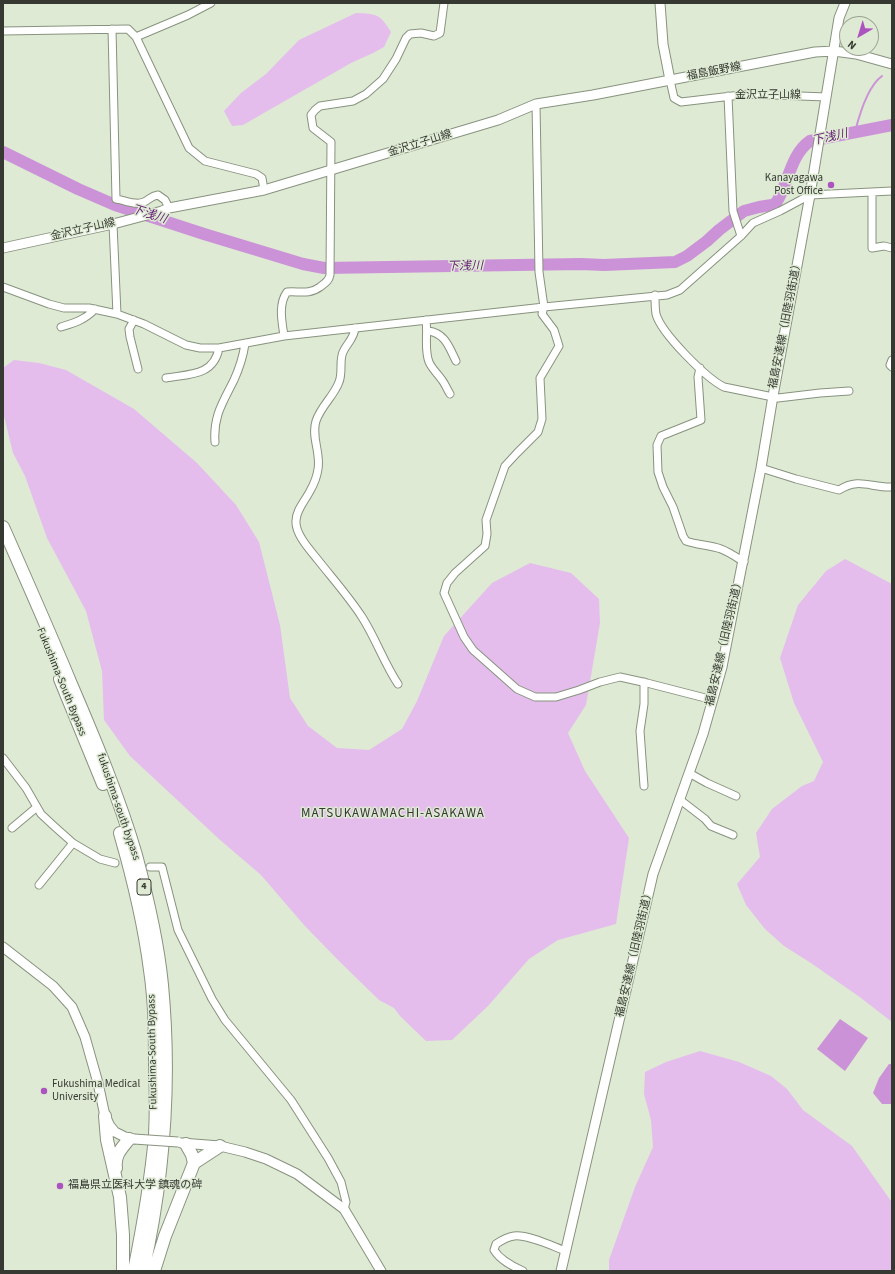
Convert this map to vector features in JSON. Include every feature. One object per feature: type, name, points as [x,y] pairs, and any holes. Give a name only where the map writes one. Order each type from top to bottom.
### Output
[{"type":"highway","points":[[3,515],[24,574]]},
{"type":"highway","name":"fukushima-south bypass","points":[[3,527],[84,713],[107,772],[136,855],[155,941],[162,984],[165,1028],[165,1117],[159,1177],[149,1245],[143,1271]]},
{"type":"highway","name":"Fukushima-South Bypass","points":[[5,549],[54,664],[112,807],[130,866],[141,917],[150,970],[155,1024],[155,1127],[151,1173],[142,1234],[134,1271]]},
{"type":"highway","points":[[105,1116],[107,1140],[120,1197]]},
{"type":"highway","points":[[123,1271],[124,1235],[115,1162],[118,1154],[132,1139]]},
{"type":"highway","points":[[182,1143],[192,1155],[194,1163]]},
{"type":"highway","points":[[154,1271],[165,1236],[194,1163],[220,1146]]},
{"type":"main road","points":[[660,3],[663,44],[670,80]]},
{"type":"main road","name":"福島安達線（旧陸羽街道）","points":[[561,1271],[653,874],[703,734],[722,667],[744,562],[761,468],[772,396],[810,195],[839,18],[845,3]]},
{"type":"main road","name":"福島飯野線","points":[[670,80],[816,52],[834,51],[856,54],[892,64]]},
{"type":"main road","name":"金沢立子山線","points":[[3,248],[113,224],[165,209],[264,190],[498,120],[536,104],[670,80]]},
{"type":"main road","points":[[3,947],[53,986],[72,1007],[85,1037],[98,1083],[105,1116],[110,1126],[116,1132],[132,1139],[220,1146],[266,1159],[297,1174],[344,1209],[381,1271]]},
{"type":"street","points":[[136,37],[188,15],[211,3]]},
{"type":"street","points":[[284,336],[282,298],[287,292],[302,293],[316,290],[329,280],[330,275],[331,142],[312,128],[311,115],[320,106],[353,101],[366,94],[383,79],[396,59],[406,38],[410,34],[420,33],[434,36],[440,34],[444,3]]},
{"type":"street","points":[[112,29],[116,198],[137,203],[144,202],[151,196],[158,195],[165,200],[165,209]]},
{"type":"street","points":[[3,31],[128,29],[136,37],[189,148],[205,161],[256,174],[262,178],[264,190]]},
{"type":"street","name":"金沢立子山線","points":[[670,80],[674,98],[681,102],[749,94],[826,97]]},
{"type":"street","points":[[728,96],[733,211],[741,236]]},
{"type":"street","points":[[536,104],[539,272],[544,307],[542,314],[554,330],[559,346],[540,378],[542,419],[538,432],[505,466],[486,520],[488,534],[485,546],[451,578],[447,583],[444,593],[464,637],[473,650],[517,690],[535,698],[556,697],[620,677],[713,700]]},
{"type":"street","points":[[872,192],[872,248],[884,246],[892,248]]},
{"type":"street","points":[[3,287],[64,308],[95,310],[116,314],[134,320],[186,345],[200,348],[219,348],[284,336],[655,295],[667,295],[680,290],[754,223],[810,195],[892,192]]},
{"type":"street","points":[[113,224],[116,314]]},
{"type":"street","points":[[655,295],[656,315],[667,334],[700,368],[717,383],[724,387],[778,398],[849,391]]},
{"type":"street","points":[[60,327],[78,322],[95,310]]},
{"type":"street","points":[[134,320],[129,329],[138,369]]},
{"type":"street","points":[[426,320],[428,331],[427,354],[429,361],[450,394]]},
{"type":"street","points":[[355,328],[354,335],[343,352],[340,382],[323,407],[316,421],[314,433],[318,467],[316,479],[299,510],[296,521],[297,529],[303,542],[363,618],[390,672],[398,684]]},
{"type":"street","points":[[428,331],[436,332],[442,336],[456,361]]},
{"type":"street","points":[[216,442],[214,431],[216,418],[239,368],[245,344]]},
{"type":"street","points":[[166,378],[200,372],[214,363],[218,356],[219,348]]},
{"type":"street","points":[[892,360],[890,365],[892,367]]},
{"type":"street","points":[[700,368],[698,377],[701,420],[662,436],[657,445],[658,472],[663,488],[673,507],[686,541],[720,549],[730,553],[744,562]]},
{"type":"street","points":[[761,468],[838,490],[848,484],[892,487]]},
{"type":"street","points":[[644,682],[644,704],[640,731],[644,786]]},
{"type":"street","points":[[3,758],[26,788],[41,814],[73,843],[100,859],[115,863]]},
{"type":"street","points":[[689,773],[736,796]]},
{"type":"street","points":[[679,799],[701,815],[711,826],[733,835]]},
{"type":"street","points":[[12,828],[37,807]]},
{"type":"street","points":[[39,885],[73,843]]},
{"type":"street","points":[[150,867],[162,867],[178,930],[212,999],[225,1020],[291,1100],[328,1158],[341,1182],[346,1202],[344,1209]]},
{"type":"street","points":[[523,1271],[511,1265],[497,1254],[494,1250],[496,1244],[505,1238],[515,1236],[527,1237],[566,1251]]},
{"type":"shaded area","points":[[356,13],[369,14],[381,18],[391,32],[384,47],[351,63],[243,125],[232,126],[224,111],[241,93],[266,74],[299,40]]},
{"type":"shaded area","points":[[14,360],[39,363],[66,370],[134,409],[197,463],[236,505],[259,542],[280,625],[290,698],[308,726],[337,748],[369,750],[402,729],[417,701],[444,636],[492,583],[530,563],[571,573],[599,599],[600,623],[586,705],[568,733],[585,771],[629,838],[616,924],[558,940],[529,959],[488,1006],[452,1040],[426,1041],[400,1016],[394,1008],[379,1000],[304,925],[261,875],[219,839],[130,756],[104,720],[102,671],[86,611],[47,538],[25,476],[13,453],[3,412],[3,368]]},
{"type":"shaded area","points":[[845,559],[892,584],[892,1022],[861,998],[784,946],[765,929],[746,905],[737,884],[760,857],[756,833],[772,809],[802,786],[814,781],[823,762],[794,703],[780,658],[798,605],[826,571]]},
{"type":"shaded area","points":[[840,1019],[868,1038],[845,1071],[817,1049]]},
{"type":"shaded area","points":[[700,1051],[739,1062],[771,1076],[787,1089],[803,1110],[852,1146],[891,1201],[892,1271],[609,1271],[609,1260],[635,1187],[653,1147],[651,1120],[644,1094],[645,1072],[666,1062]]},
{"type":"shaded area","points":[[889,1064],[892,1064],[892,1104],[882,1104],[873,1093],[879,1078]]},
{"type":"waterway","points":[[855,132],[868,94],[882,76]]},
{"type":"waterway","name":"下浅川","points":[[3,152],[78,189],[115,205],[303,264],[324,268],[581,264],[604,265],[675,262],[687,256],[744,211],[776,203],[794,161],[803,147],[810,141],[892,125]]},
{"type":"place","name":"Kanayagawa Post Office","points":[[831,185]]},
{"type":"place","name":"Fukushima Medical University","points":[[44,1091]]},
{"type":"place","name":"福島県立医科大学 鎮魂の碑","points":[[60,1186]]},
{"type":"district","name":"MATSUKAWAMACHI-ASAKAWA","points":[[393,814]]}]
